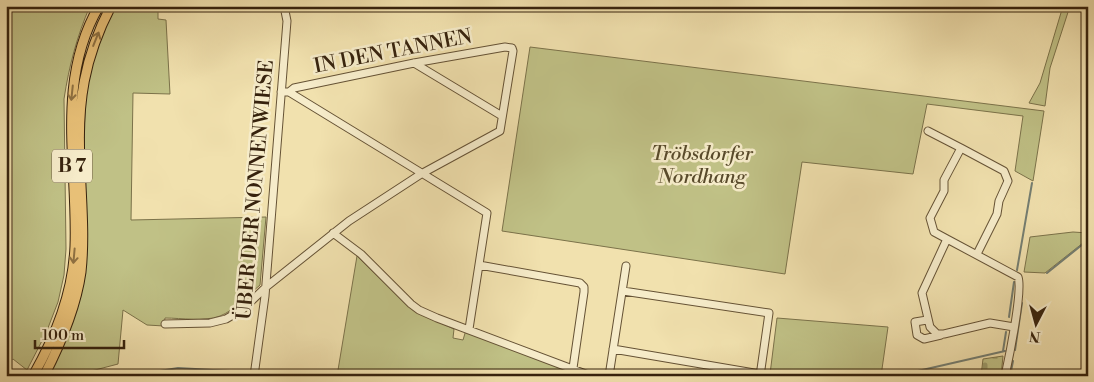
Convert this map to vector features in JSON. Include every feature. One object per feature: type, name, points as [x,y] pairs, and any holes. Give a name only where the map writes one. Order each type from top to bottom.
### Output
[{"type":"main road","name":"B 7","points":[[33,376],[55,334],[70,288],[75,247],[71,102],[74,77],[83,46],[99,6]]},
{"type":"main road","name":"B 7","points":[[44,376],[66,328],[80,280],[83,246],[80,110],[89,58],[111,6]]},
{"type":"street","name":"ÜBER DER NONNENWIESE","points":[[255,372],[266,287],[285,92],[287,21],[284,6]]},
{"type":"street","name":"IN DEN TANNEN","points":[[285,92],[294,88],[505,46],[512,48],[512,57],[502,116]]},
{"type":"street","points":[[165,324],[210,322],[226,319],[243,310],[266,287],[333,233],[421,174],[500,131],[502,116],[414,63]]},
{"type":"street","points":[[285,92],[487,213],[469,329]]},
{"type":"street","points":[[928,131],[1004,171],[1007,176],[1008,181],[999,201],[997,214],[977,254]]},
{"type":"street","points":[[961,148],[944,180],[944,191],[930,218],[934,232],[1018,277],[1020,282],[1005,376]]},
{"type":"street","points":[[333,233],[356,250],[419,310],[591,376]]},
{"type":"street","points":[[944,334],[937,334],[932,331],[927,320],[922,293],[947,239]]},
{"type":"street","points":[[479,265],[580,283],[584,287],[573,368]]},
{"type":"street","points":[[609,376],[626,266]]},
{"type":"street","points":[[613,350],[760,375],[769,313],[623,291]]},
{"type":"street","points":[[927,320],[914,322],[917,335],[924,339],[990,323],[1014,327]]},
{"type":"green space","points":[[6,6],[90,6],[74,51],[64,99],[66,249],[64,275],[58,302],[46,333],[27,370],[13,359],[6,366]]},
{"type":"green space","points":[[114,6],[158,6],[158,19],[166,20],[170,94],[133,93],[131,220],[266,217],[260,285],[231,310],[214,318],[165,318],[164,326],[147,325],[123,310],[118,364],[72,376],[47,376],[74,314],[84,159],[85,104],[93,55]]},
{"type":"green space","points":[[1063,6],[1070,6],[1050,68],[1045,106],[1029,103],[1040,83]]},
{"type":"green space","name":"Tröbsdorfer Nordhang","points":[[530,47],[1044,111],[1033,181],[1015,171],[1023,116],[927,104],[913,174],[802,162],[785,274],[502,231]]},
{"type":"green space","points":[[1073,232],[1088,233],[1088,239],[1045,273],[1024,272],[1030,237]]},
{"type":"green space","points":[[357,256],[414,311],[454,329],[453,338],[463,340],[466,330],[583,376],[337,376]]},
{"type":"green space","points":[[777,318],[888,327],[881,376],[763,376],[763,374],[770,374]]},
{"type":"green space","points":[[1003,356],[1001,376],[981,376],[983,359]]},
{"type":"waterway","points":[[1017,270],[1032,183]]},
{"type":"waterway","points":[[1047,273],[1088,240]]},
{"type":"waterway","points":[[1009,317],[1014,282]]},
{"type":"waterway","points":[[1015,350],[1022,303]]},
{"type":"waterway","points":[[1003,351],[1006,332]]},
{"type":"waterway","points":[[896,376],[1005,351]]},
{"type":"waterway","points":[[1010,376],[1013,361]]},
{"type":"waterway","points":[[129,376],[178,368],[247,372],[278,376]]}]
